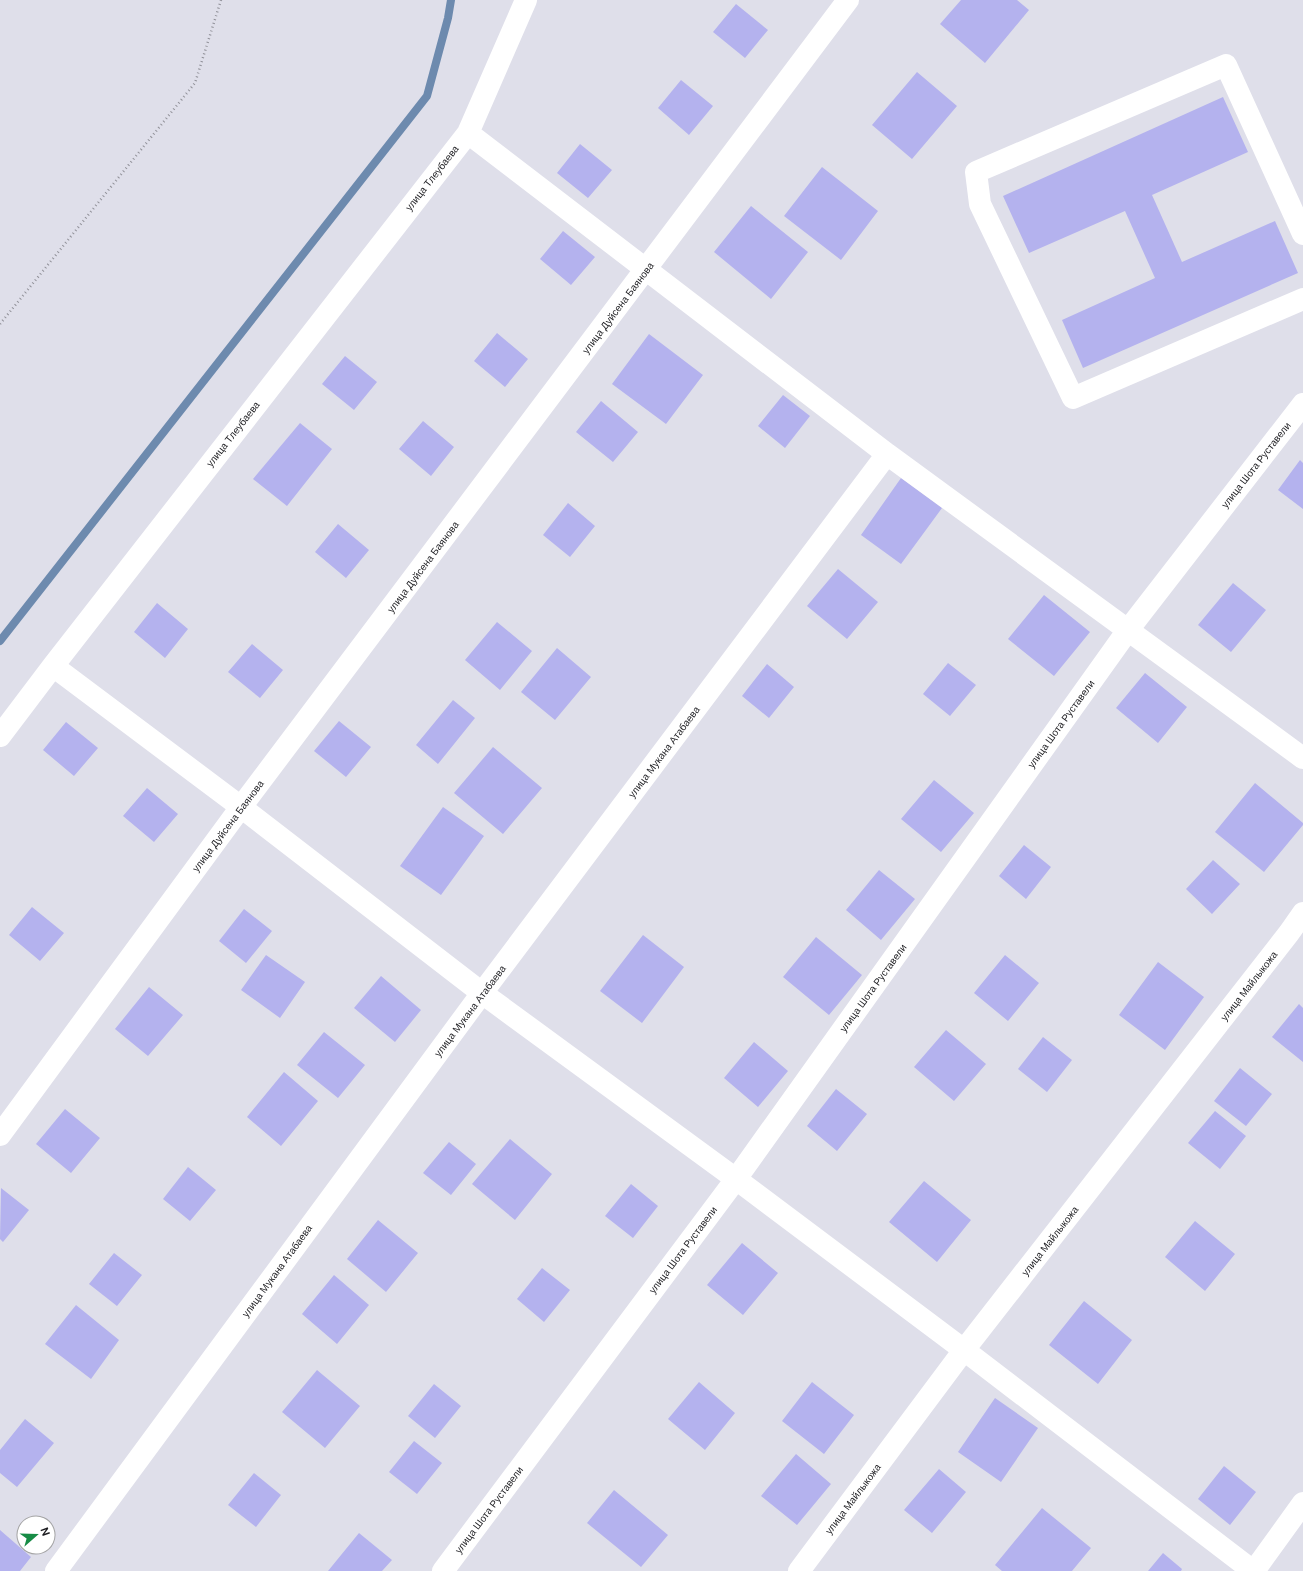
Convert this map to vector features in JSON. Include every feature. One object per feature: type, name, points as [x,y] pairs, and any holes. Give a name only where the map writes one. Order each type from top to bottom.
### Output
[{"type":"street","name":"улица Тлеубаева","points":[[0,736],[468,133],[526,0]]},
{"type":"street","name":"улица Дуйсена Баянова","points":[[0,1135],[241,808],[848,0]]},
{"type":"street","points":[[1303,234],[1226,65],[976,172],[980,204],[1073,398],[1303,299]]},
{"type":"street","points":[[468,133],[887,454],[1303,758]]},
{"type":"street","name":"улица Шота Руставели","points":[[443,1571],[736,1179],[1128,630],[1303,404]]},
{"type":"street","name":"улица Мукана Атабаева","points":[[56,1571],[482,993],[887,454]]},
{"type":"street","points":[[53,666],[482,993],[736,1179],[964,1350],[1254,1571],[1303,1503]]},
{"type":"street","name":"улица Майлыкожа","points":[[799,1571],[964,1350],[1156,1106],[1289,934],[1303,913]]},
{"type":"path","points":[[0,324],[195,83],[221,0]]},
{"type":"building","points":[[961,0],[1017,0],[1029,10],[985,63],[940,24]]},
{"type":"building","points":[[736,4],[768,30],[745,58],[713,32]]},
{"type":"building","points":[[917,72],[957,106],[912,159],[872,125]]},
{"type":"building","points":[[681,80],[713,106],[689,135],[658,108]]},
{"type":"building","points":[[1223,97],[1248,152],[1152,195],[1182,262],[1275,221],[1298,273],[1083,368],[1062,320],[1155,278],[1125,211],[1029,253],[1003,196]]},
{"type":"building","points":[[580,144],[612,170],[588,198],[557,173]]},
{"type":"building","points":[[822,167],[878,211],[841,260],[784,216]]},
{"type":"building","points":[[751,206],[808,252],[771,299],[714,252]]},
{"type":"building","points":[[563,231],[595,257],[571,285],[540,259]]},
{"type":"building","points":[[497,333],[528,359],[505,387],[474,361]]},
{"type":"building","points":[[649,334],[703,375],[666,424],[612,384]]},
{"type":"building","points":[[345,356],[377,382],[354,410],[322,384]]},
{"type":"building","points":[[783,395],[810,416],[785,448],[758,426]]},
{"type":"building","points":[[601,401],[638,432],[613,462],[576,432]]},
{"type":"building","points":[[423,421],[454,447],[431,476],[399,449]]},
{"type":"building","points":[[300,423],[332,449],[287,506],[253,479]]},
{"type":"building","points":[[1300,460],[1303,463],[1303,509],[1278,490]]},
{"type":"building","points":[[901,478],[942,508],[901,564],[861,535]]},
{"type":"building","points":[[568,503],[595,526],[570,557],[543,535]]},
{"type":"building","points":[[338,524],[369,550],[346,578],[315,552]]},
{"type":"building","points":[[838,569],[878,602],[847,639],[807,606]]},
{"type":"building","points":[[1233,583],[1266,610],[1231,652],[1198,625]]},
{"type":"building","points":[[1044,595],[1090,632],[1054,676],[1008,639]]},
{"type":"building","points":[[157,603],[188,629],[165,658],[134,632]]},
{"type":"building","points":[[497,622],[532,651],[500,690],[465,660]]},
{"type":"building","points":[[252,644],[283,670],[260,698],[228,672]]},
{"type":"building","points":[[557,648],[591,677],[555,720],[521,692]]},
{"type":"building","points":[[948,663],[976,685],[950,716],[923,694]]},
{"type":"building","points":[[767,664],[794,687],[769,718],[742,696]]},
{"type":"building","points":[[1145,673],[1187,707],[1158,743],[1116,708]]},
{"type":"building","points":[[453,700],[475,718],[438,764],[416,745]]},
{"type":"building","points":[[339,721],[371,747],[346,777],[314,751]]},
{"type":"building","points":[[66,722],[98,748],[74,776],[43,750]]},
{"type":"building","points":[[493,747],[542,788],[503,834],[454,793]]},
{"type":"building","points":[[934,780],[974,813],[941,852],[901,819]]},
{"type":"building","points":[[1255,783],[1303,823],[1303,825],[1264,872],[1215,832]]},
{"type":"building","points":[[147,788],[178,814],[154,842],[123,816]]},
{"type":"building","points":[[443,807],[484,836],[441,895],[400,866]]},
{"type":"building","points":[[1024,845],[1051,867],[1026,899],[999,876]]},
{"type":"building","points":[[1213,860],[1240,884],[1212,914],[1186,889]]},
{"type":"building","points":[[879,870],[915,899],[881,940],[846,910]]},
{"type":"building","points":[[32,907],[64,933],[40,961],[9,935]]},
{"type":"building","points":[[244,909],[272,931],[246,963],[219,941]]},
{"type":"building","points":[[643,935],[684,967],[642,1023],[600,991]]},
{"type":"building","points":[[816,937],[862,975],[829,1015],[783,977]]},
{"type":"building","points":[[266,955],[305,982],[280,1018],[241,990]]},
{"type":"building","points":[[1005,955],[1039,983],[1008,1021],[974,993]]},
{"type":"building","points":[[1158,962],[1204,997],[1165,1050],[1119,1015]]},
{"type":"building","points":[[381,976],[421,1010],[395,1042],[354,1008]]},
{"type":"building","points":[[149,987],[183,1015],[148,1056],[115,1029]]},
{"type":"building","points":[[1299,1004],[1303,1008],[1303,1062],[1272,1037]]},
{"type":"building","points":[[946,1030],[986,1064],[954,1101],[914,1067]]},
{"type":"building","points":[[324,1032],[365,1065],[338,1098],[297,1065]]},
{"type":"building","points":[[1043,1037],[1072,1060],[1047,1092],[1018,1069]]},
{"type":"building","points":[[754,1042],[788,1071],[758,1107],[724,1078]]},
{"type":"building","points":[[1240,1068],[1272,1094],[1246,1126],[1214,1101]]},
{"type":"building","points":[[284,1072],[318,1101],[281,1146],[247,1117]]},
{"type":"building","points":[[836,1089],[867,1114],[837,1151],[807,1126]]},
{"type":"building","points":[[65,1109],[100,1138],[71,1173],[36,1144]]},
{"type":"building","points":[[1215,1111],[1246,1136],[1220,1169],[1188,1143]]},
{"type":"building","points":[[510,1139],[552,1174],[515,1220],[472,1184]]},
{"type":"building","points":[[449,1142],[476,1164],[451,1195],[423,1173]]},
{"type":"building","points":[[188,1167],[216,1190],[190,1221],[163,1199]]},
{"type":"building","points":[[924,1181],[971,1220],[937,1262],[889,1222]]},
{"type":"building","points":[[631,1184],[658,1206],[633,1238],[605,1216]]},
{"type":"building","points":[[1,1188],[29,1210],[3,1242],[0,1239]]},
{"type":"building","points":[[378,1220],[418,1253],[386,1292],[347,1259]]},
{"type":"building","points":[[1195,1221],[1235,1254],[1205,1291],[1165,1257]]},
{"type":"building","points":[[742,1243],[778,1273],[743,1315],[707,1285]]},
{"type":"building","points":[[114,1253],[142,1275],[117,1306],[89,1284]]},
{"type":"building","points":[[542,1268],[570,1290],[544,1322],[517,1299]]},
{"type":"building","points":[[334,1275],[369,1305],[337,1344],[302,1314]]},
{"type":"building","points":[[1084,1301],[1132,1340],[1098,1384],[1049,1345]]},
{"type":"building","points":[[76,1305],[119,1340],[91,1379],[45,1344]]},
{"type":"building","points":[[317,1370],[360,1406],[325,1448],[282,1412]]},
{"type":"building","points":[[699,1382],[735,1413],[705,1450],[668,1419]]},
{"type":"building","points":[[812,1382],[854,1415],[824,1454],[782,1421]]},
{"type":"building","points":[[434,1384],[461,1406],[435,1438],[408,1416]]},
{"type":"building","points":[[995,1398],[1038,1428],[1001,1482],[958,1452]]},
{"type":"building","points":[[25,1419],[54,1443],[17,1487],[0,1473],[0,1450]]},
{"type":"building","points":[[414,1441],[442,1463],[417,1494],[389,1472]]},
{"type":"building","points":[[796,1454],[831,1484],[797,1525],[761,1496]]},
{"type":"building","points":[[1224,1466],[1256,1492],[1230,1525],[1198,1499]]},
{"type":"building","points":[[939,1469],[966,1492],[932,1533],[904,1510]]},
{"type":"building","points":[[254,1473],[281,1495],[256,1527],[228,1505]]},
{"type":"building","points":[[614,1490],[668,1535],[641,1567],[587,1523]]},
{"type":"building","points":[[1042,1508],[1091,1548],[1072,1571],[1002,1571],[995,1565]]},
{"type":"building","points":[[0,1530],[16,1544],[16,1555],[29,1555],[31,1557],[20,1571],[0,1571]]},
{"type":"building","points":[[359,1533],[392,1560],[382,1571],[328,1571]]},
{"type":"building","points":[[1163,1553],[1182,1569],[1181,1571],[1148,1571]]},
{"type":"waterway","points":[[0,641],[427,96],[448,18],[451,0]]}]
